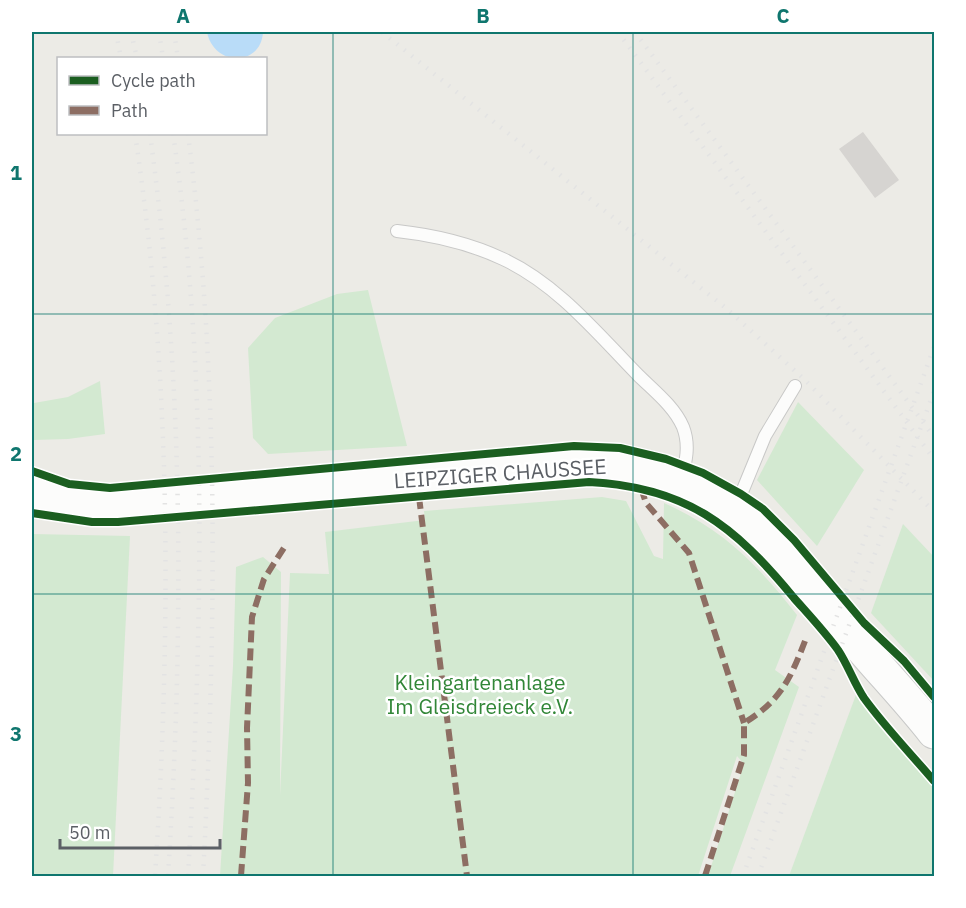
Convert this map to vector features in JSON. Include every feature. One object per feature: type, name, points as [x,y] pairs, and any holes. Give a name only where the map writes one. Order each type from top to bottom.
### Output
[{"type":"main road","name":"LEIPZIGER CHAUSSEE","points":[[32,492],[83,503],[142,503],[588,463],[636,468],[681,481],[735,511],[759,531],[793,567],[934,732]]},
{"type":"lane","points":[[397,231],[430,234],[504,259],[530,274],[574,309],[674,412],[682,426],[687,452],[681,481]]},
{"type":"lane","points":[[735,511],[765,436],[795,386]]},
{"type":"green space","points":[[368,290],[407,446],[268,454],[253,438],[248,348],[275,318],[337,294]]},
{"type":"green space","points":[[100,381],[105,434],[68,439],[34,440],[34,403],[68,397]]},
{"type":"green space","points":[[798,402],[864,470],[817,546],[757,480]]},
{"type":"green space","name":"Kleingartenanlage Im Gleisdreieck e.V.","points":[[602,497],[626,501],[654,556],[663,559],[664,503],[704,524],[753,564],[797,615],[775,670],[799,687],[730,876],[708,876],[744,764],[737,756],[698,876],[220,876],[233,666],[236,567],[263,557],[281,572],[280,796],[290,573],[329,574],[325,532],[425,520],[424,511]]},
{"type":"green space","points":[[903,524],[934,557],[934,681],[871,613]]},
{"type":"green space","points":[[32,534],[130,536],[113,876],[32,876]]},
{"type":"green space","points":[[857,692],[934,789],[934,876],[789,876]]},
{"type":"water","points":[[207,32],[263,32],[254,52],[246,57],[227,57],[218,52]]},
{"type":"building","points":[[863,132],[899,180],[875,198],[839,149]]},
{"type":"railway","points":[[116,32],[121,57]]},
{"type":"railway","points":[[131,32],[137,57]]},
{"type":"railway","points":[[159,32],[163,57]]},
{"type":"railway","points":[[174,32],[178,57]]},
{"type":"railway","points":[[382,32],[727,309],[805,380],[934,512]]},
{"type":"railway","points":[[618,32],[934,459]]},
{"type":"railway","points":[[635,32],[934,437]]},
{"type":"railway","points":[[135,135],[156,319],[165,505],[164,690],[155,876]]},
{"type":"railway","points":[[150,135],[169,320],[178,505],[177,690],[168,876]]},
{"type":"railway","points":[[173,135],[185,226],[192,319],[199,505],[197,690],[188,876]]},
{"type":"railway","points":[[188,135],[206,319],[212,505],[211,690],[203,876]]},
{"type":"railway","points":[[743,876],[934,347]]},
{"type":"railway","points":[[758,876],[934,391]]},
{"type":"marked path","points":[[641,488],[646,503],[689,553],[744,723]]},
{"type":"marked path","points":[[419,497],[467,876]]},
{"type":"marked path","points":[[241,876],[248,783],[247,728],[252,617],[264,579],[287,543]]},
{"type":"marked path","points":[[705,876],[744,755],[744,723],[775,698],[789,678],[805,641]]},
{"type":"cycle path","points":[[32,471],[69,484],[110,488],[574,446],[620,448],[666,459],[703,473],[763,509],[794,540],[864,623],[904,661],[934,697]]},
{"type":"cycle path","points":[[32,513],[92,522],[118,522],[589,482],[623,485],[654,492],[705,514],[750,550],[772,572],[838,650],[864,698],[934,781]]}]
